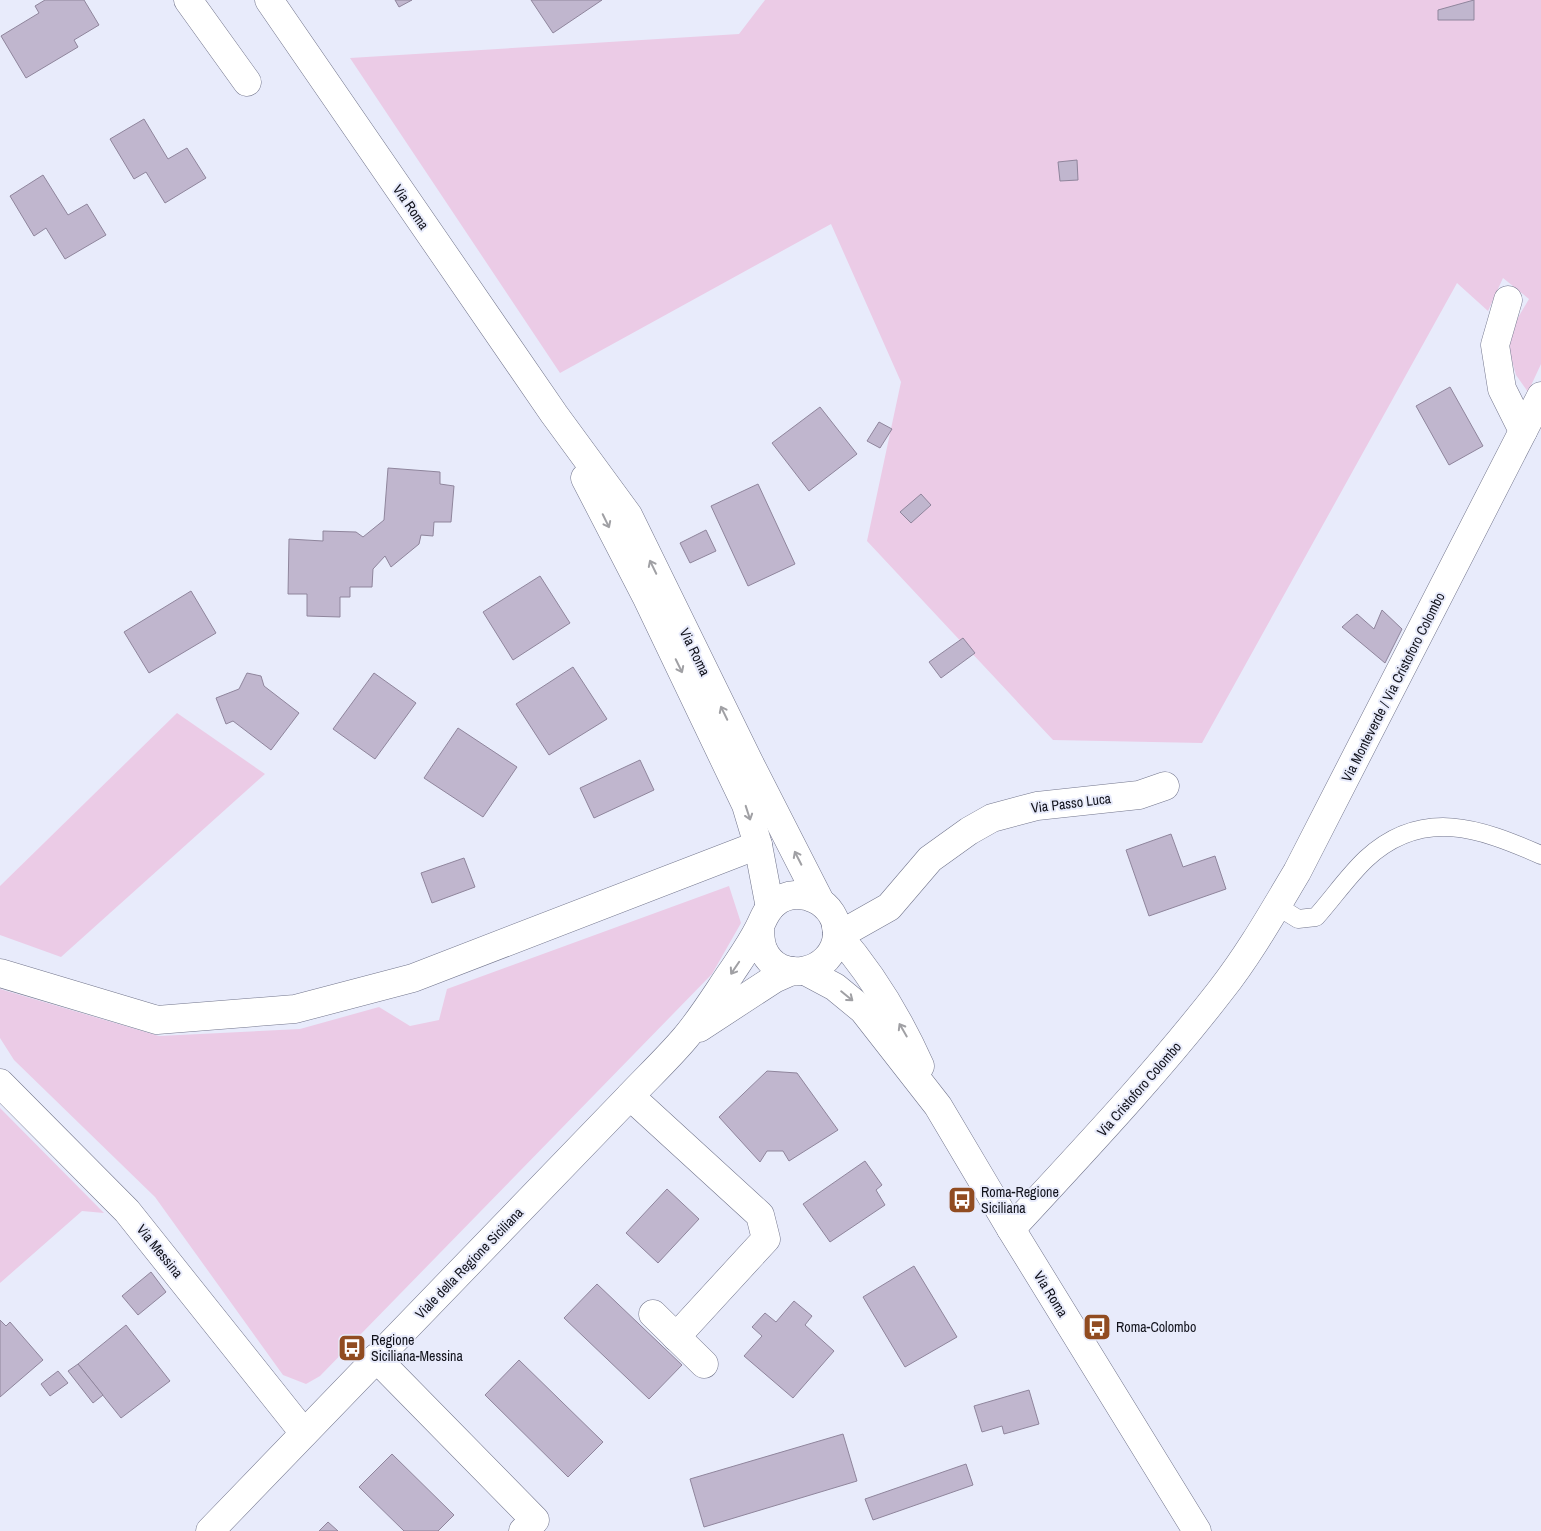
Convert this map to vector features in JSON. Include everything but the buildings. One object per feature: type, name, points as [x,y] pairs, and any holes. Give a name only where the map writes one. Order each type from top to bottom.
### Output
[{"type":"street","points":[[188,0],[248,82]]},
{"type":"street","name":"Via Roma","points":[[269,0],[554,414],[628,515],[748,760],[820,901]]},
{"type":"street","points":[[1508,300],[1495,345],[1502,389],[1523,431]]},
{"type":"street","name":"Via Monteverde / Via Cristoforo Colombo","points":[[1256,940],[1298,872],[1541,396]]},
{"type":"street","name":"Via Roma","points":[[554,414],[610,529],[646,596],[742,796],[758,845],[765,917]]},
{"type":"street","name":"Via Passo Luca","points":[[837,931],[850,929],[889,907],[930,859],[969,831],[992,818],[1037,806],[1139,795],[1165,786]]},
{"type":"street","points":[[0,973],[157,1020],[295,1009],[413,978],[758,845]]},
{"type":"street","points":[[793,895],[812,897],[828,908],[834,917],[837,931],[834,947],[828,958],[818,966],[774,979],[686,1037],[744,955],[765,917],[784,897],[793,895]]},
{"type":"street","points":[[765,917],[760,938],[767,955],[780,967],[799,971],[835,987],[864,1010],[938,1106]]},
{"type":"street","points":[[837,931],[859,959],[906,1034],[938,1106]]},
{"type":"street","name":"Via Cristoforo Colombo","points":[[1011,1229],[1091,1144],[1158,1068],[1222,989],[1256,940]]},
{"type":"street","name":"Viale della Regione Siciliana","points":[[210,1531],[686,1037]]},
{"type":"street","name":"Via Messina","points":[[0,1083],[127,1211],[304,1433]]},
{"type":"street","points":[[630,1096],[760,1215],[766,1240],[676,1336]]},
{"type":"street","name":"Via Roma","points":[[938,1106],[1011,1229],[1197,1531]]},
{"type":"street","points":[[653,1314],[704,1364]]},
{"type":"street","points":[[376,1358],[535,1520],[523,1531]]},
{"type":"lane","points":[[1277,906],[1298,919],[1316,917],[1366,859],[1390,841],[1414,830],[1441,827],[1478,830],[1510,841],[1541,855]]},
{"type":"shaded area","points":[[765,0],[1541,0],[1541,364],[1528,392],[1516,375],[1510,354],[1510,331],[1529,299],[1503,278],[1488,311],[1457,283],[1202,743],[1053,740],[867,541],[901,382],[831,224],[560,373],[350,58],[739,34]]},
{"type":"shaded area","points":[[177,713],[265,774],[61,957],[0,935],[0,886]]},
{"type":"shaded area","points":[[729,886],[741,923],[712,974],[320,1376],[306,1384],[283,1375],[155,1197],[14,1060],[0,1038],[0,989],[159,1036],[300,1029],[379,1007],[410,1026],[439,1020],[447,989]]},
{"type":"shaded area","points":[[0,1108],[104,1213],[82,1211],[0,1283]]},
{"type":"place","name":"Roma-Regione Siciliana","points":[[962,1200]]},
{"type":"place","name":"Roma-Colombo","points":[[1097,1327]]},
{"type":"place","name":"Regione Siciliana-Messina","points":[[352,1348]]}]
